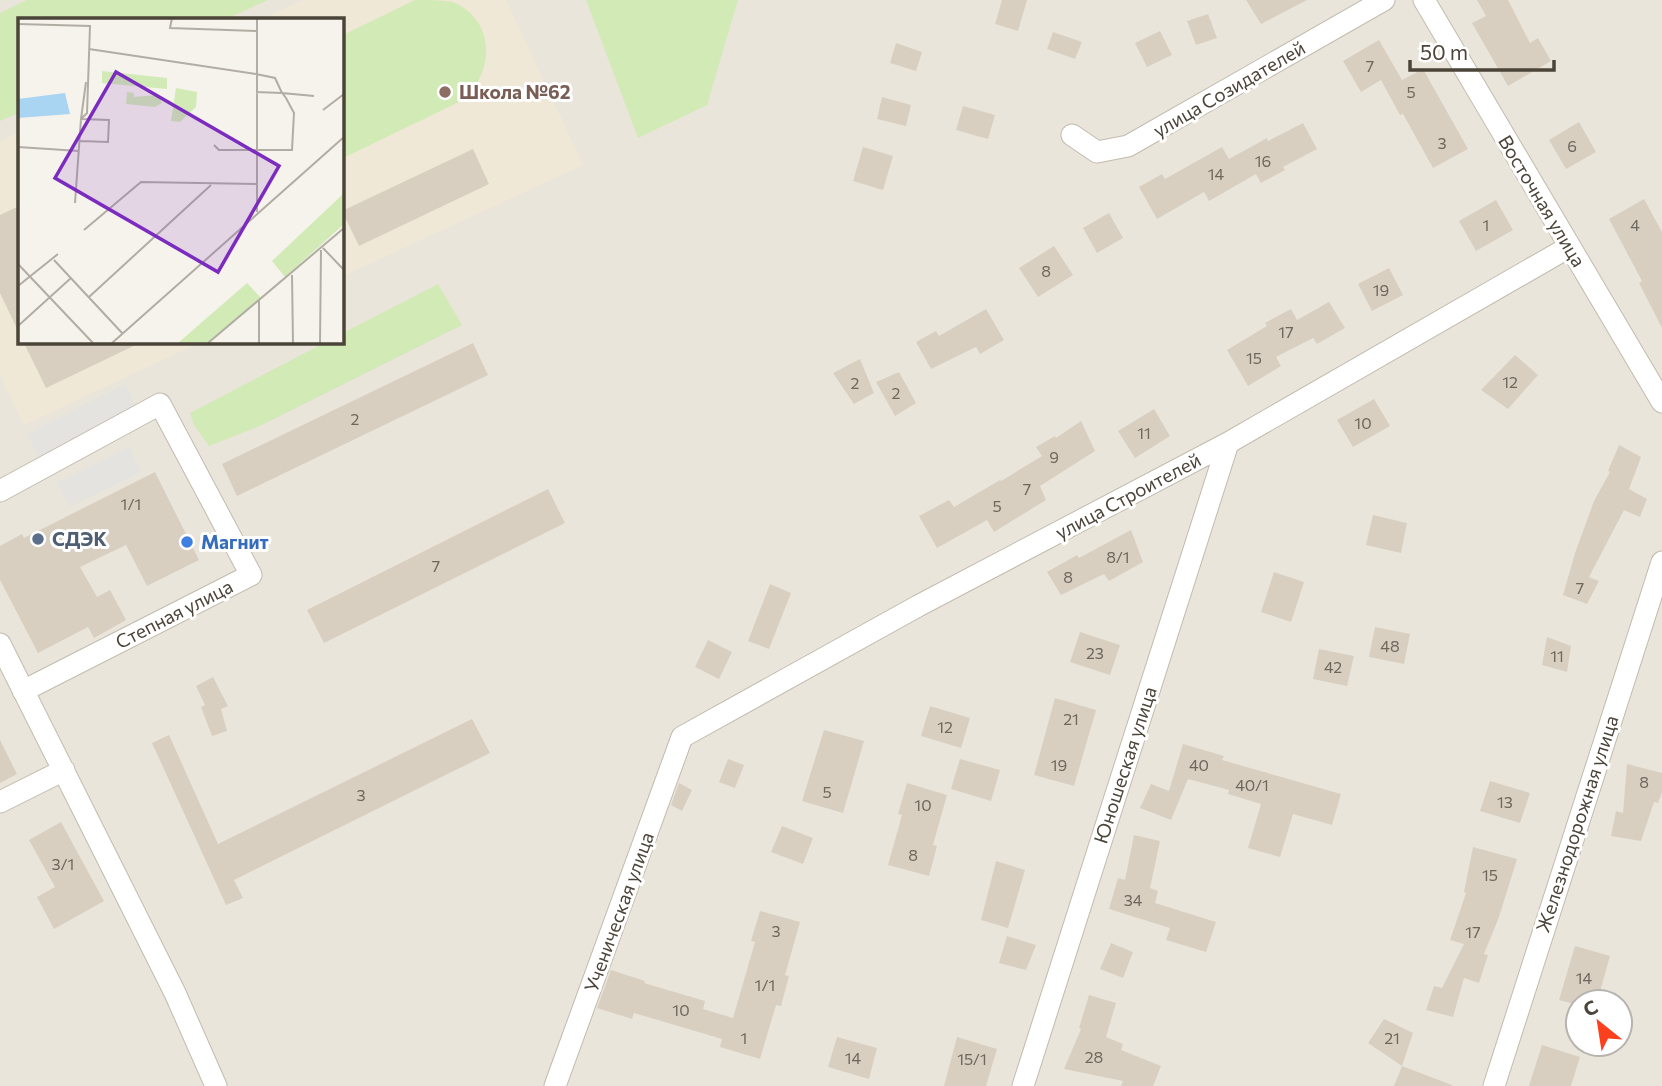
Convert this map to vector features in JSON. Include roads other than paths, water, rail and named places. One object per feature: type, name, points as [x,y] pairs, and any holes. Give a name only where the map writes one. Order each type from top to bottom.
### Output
[{"type":"street","name":"улица Созидателей","points":[[1072,135],[1097,152],[1128,146],[1384,0]]},
{"type":"street","name":"Восточная улица","points":[[1424,0],[1662,401]]},
{"type":"street","name":"улица Строителей","points":[[682,737],[918,606],[1228,443],[1569,247]]},
{"type":"street","name":"Степная улица","points":[[0,491],[160,404],[251,575],[23,691]]},
{"type":"street","name":"Юношеская улица","points":[[1023,1086],[1228,443]]},
{"type":"street","name":"Железнодорожная улица","points":[[1494,1086],[1662,562]]},
{"type":"street","points":[[0,644],[175,993],[216,1086]]},
{"type":"street","name":"Ученическая улица","points":[[555,1086],[682,737]]},
{"type":"street","points":[[0,802],[64,770]]},
{"type":"place","name":"Школа №62","points":[[445,92]]},
{"type":"place","name":"СДЭК","points":[[38,539]]},
{"type":"place","name":"Магнит","points":[[187,542]]}]
